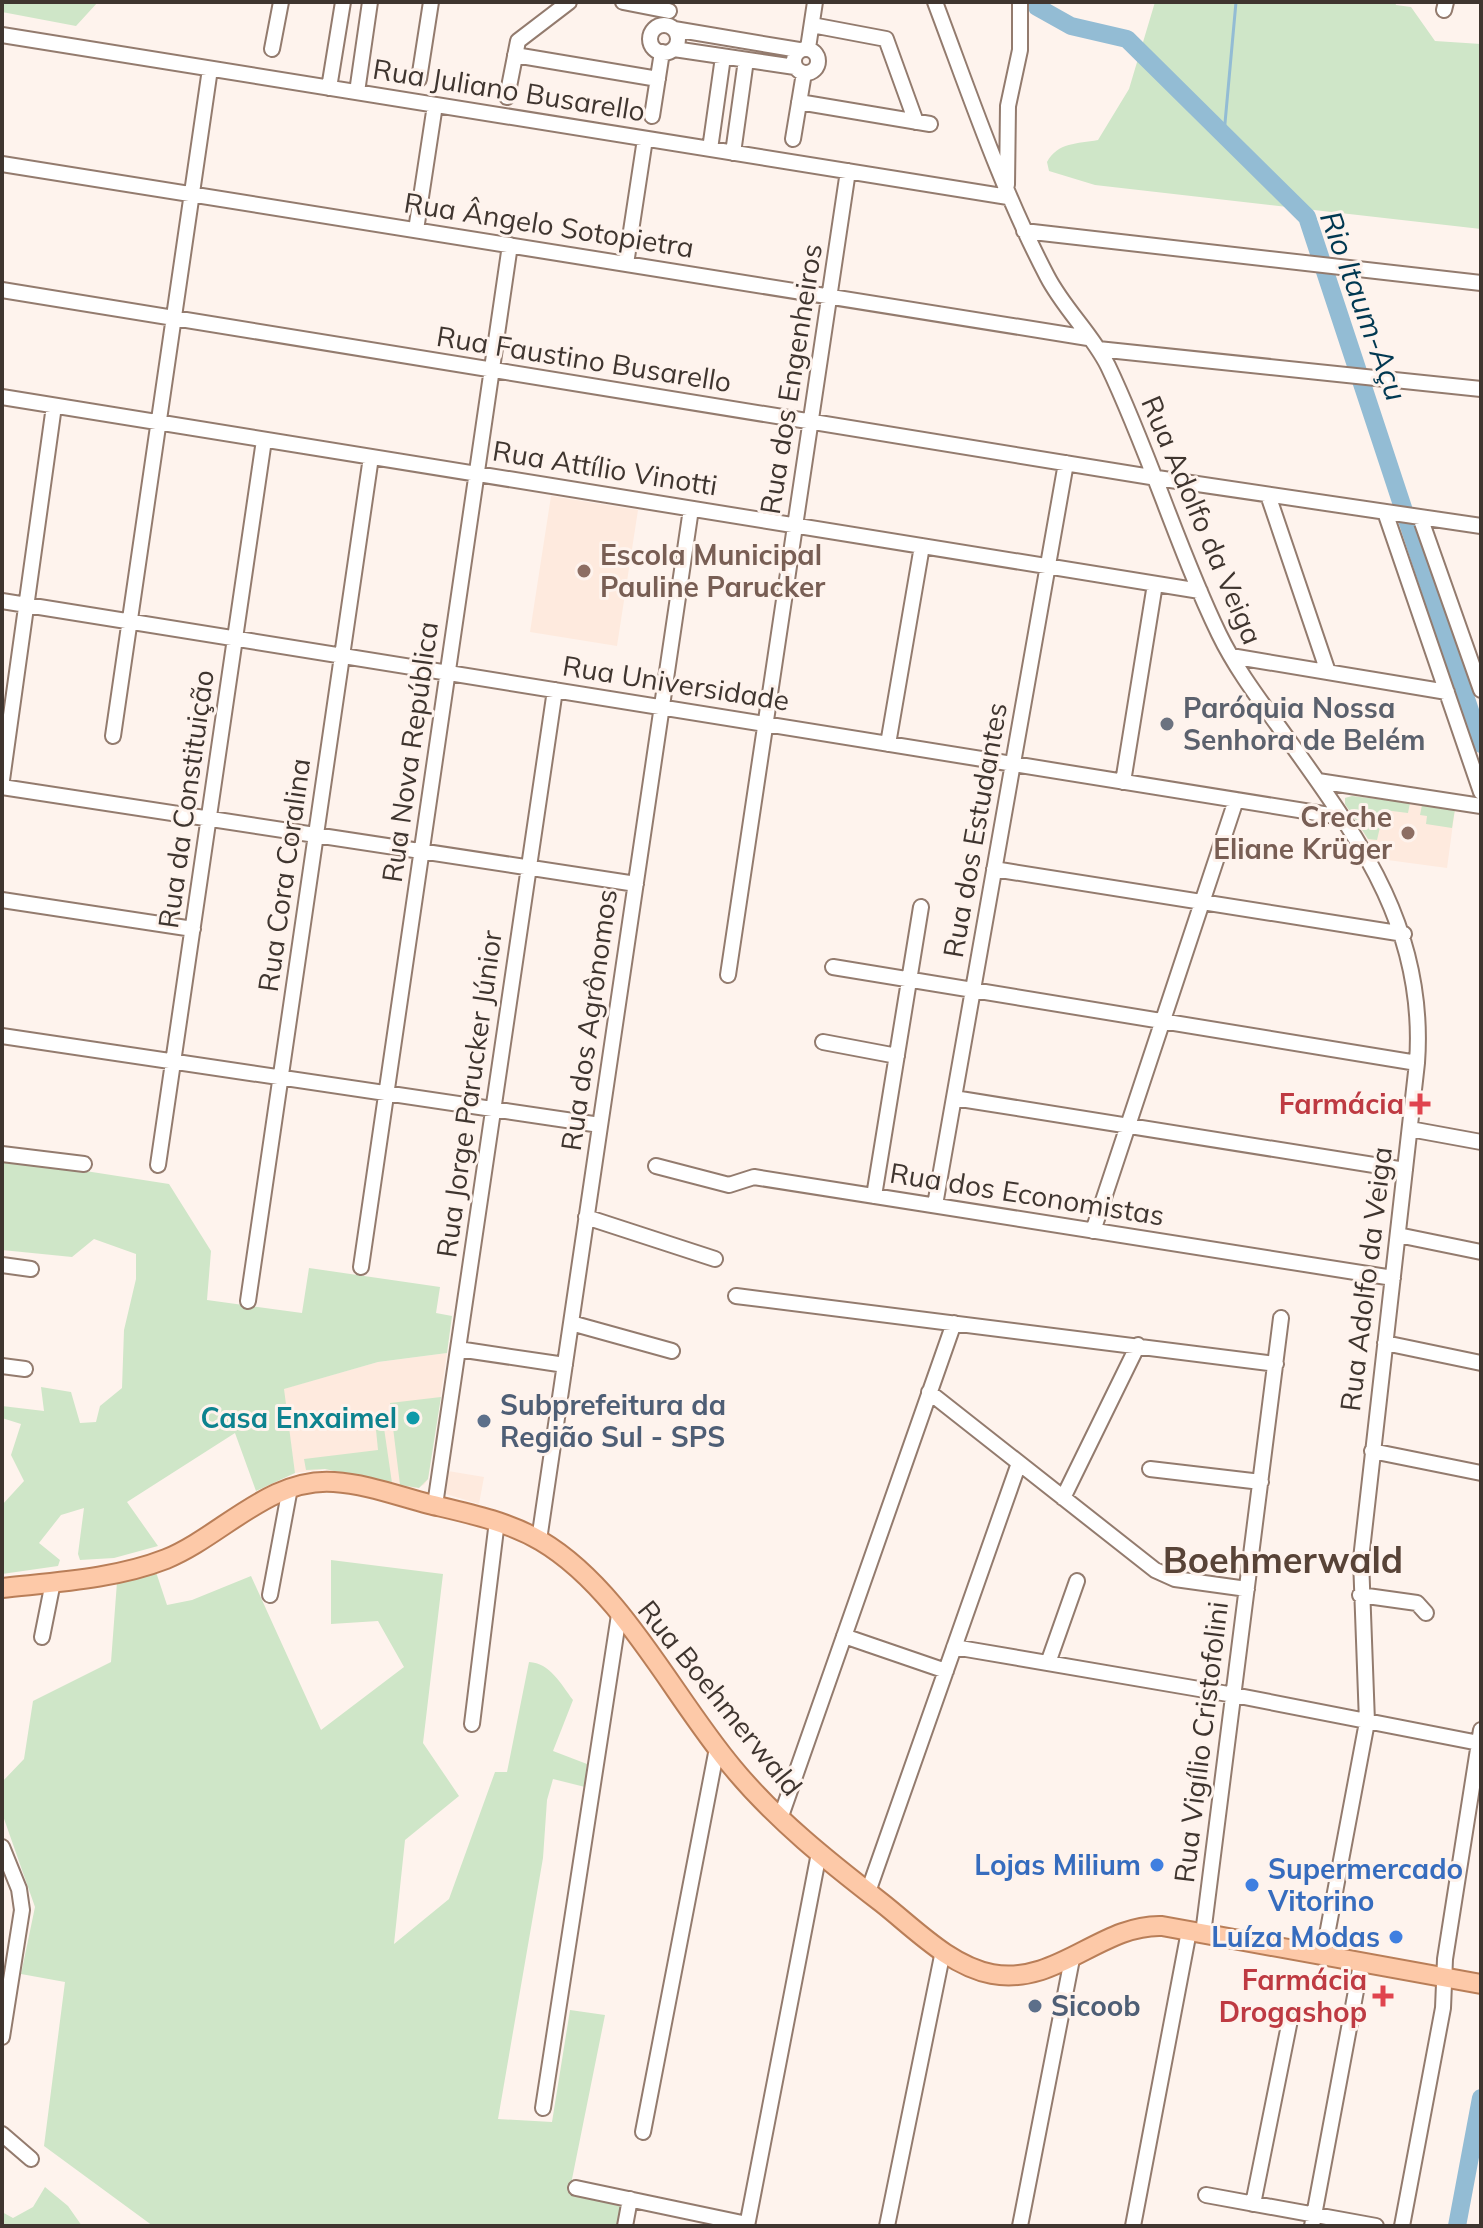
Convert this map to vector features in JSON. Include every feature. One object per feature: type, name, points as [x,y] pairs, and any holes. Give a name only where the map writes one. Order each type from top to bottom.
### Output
[{"type":"main road","name":"Rua Boehmerwald","points":[[2,1588],[133,1570],[170,1557],[290,1488],[318,1482],[336,1482],[497,1521],[539,1540],[585,1577],[619,1615],[717,1748],[780,1819],[943,1951],[975,1969],[1007,1976],[1045,1971],[1142,1926],[1196,1932],[1481,1984]]},
{"type":"street","points":[[272,49],[281,2]]},
{"type":"street","points":[[329,88],[343,2]]},
{"type":"street","points":[[357,92],[370,2]]},
{"type":"street","points":[[419,79],[431,2]]},
{"type":"street","points":[[507,97],[518,41],[569,2]]},
{"type":"street","points":[[623,2],[670,17],[815,52],[819,60],[813,71],[800,70],[668,51],[652,45],[651,37],[670,17]]},
{"type":"street","points":[[793,139],[800,70],[794,57],[804,49],[815,2]]},
{"type":"street","name":"Rua Adolfo da Veiga","points":[[935,2],[1008,197],[1058,296],[1093,344],[1157,478],[1200,591],[1231,656],[1342,817],[1387,892],[1404,934],[1417,1003],[1417,1063],[1372,1451],[1360,1595],[1368,1691],[1367,1722],[1323,1956]]},
{"type":"street","points":[[1008,197],[1006,130],[1020,50],[1020,2]]},
{"type":"street","points":[[652,116],[658,79],[668,51],[678,37],[670,17]]},
{"type":"street","points":[[799,102],[923,123],[886,39],[812,25]]},
{"type":"street","name":"Rua Juliano Busarello","points":[[2,35],[1008,197]]},
{"type":"street","points":[[515,55],[658,79]]},
{"type":"street","points":[[710,149],[723,57]]},
{"type":"street","points":[[733,153],[746,60]]},
{"type":"street","points":[[113,736],[210,69]]},
{"type":"street","points":[[416,230],[435,105]]},
{"type":"street","points":[[626,264],[645,139]]},
{"type":"street","name":"Rua Ângelo Sotopietra","points":[[2,164],[830,296],[1093,344],[1481,389]]},
{"type":"street","name":"Rua dos Engenheiros","points":[[728,975],[848,171]]},
{"type":"street","points":[[1024,231],[1481,283]]},
{"type":"street","name":"Rua Nova República","points":[[361,1267],[510,245]]},
{"type":"street","name":"Rua Faustino Busarello","points":[[2,290],[1157,478],[1481,526]]},
{"type":"street","name":"Rua Attílio Vinotti","points":[[2,397],[1200,591]]},
{"type":"street","points":[[2,780],[54,406]]},
{"type":"street","name":"Rua da Constituição","points":[[158,1165],[264,440]]},
{"type":"street","name":"Rua Cora Coralina","points":[[248,1301],[371,457]]},
{"type":"street","name":"Rua dos Estudantes","points":[[935,1205],[1066,463]]},
{"type":"street","points":[[1268,495],[1328,672]]},
{"type":"street","name":"Rua dos Agrônomos","points":[[539,1540],[691,509]]},
{"type":"street","points":[[1404,515],[1481,690]]},
{"type":"street","points":[[1404,515],[1447,692],[1481,792]]},
{"type":"street","points":[[888,744],[922,546]]},
{"type":"street","points":[[1123,782],[1155,584]]},
{"type":"street","name":"Rua Universidade","points":[[2,601],[1342,817]]},
{"type":"street","points":[[1231,656],[1447,692]]},
{"type":"street","name":"Rua Jorge Parucker Júnior","points":[[435,1505],[555,690]]},
{"type":"street","points":[[1318,781],[1481,806]]},
{"type":"street","points":[[2,787],[636,884]]},
{"type":"street","points":[[1093,1231],[1236,800]]},
{"type":"street","points":[[994,869],[1404,934]]},
{"type":"street","points":[[2,900],[193,929]]},
{"type":"street","points":[[874,1196],[921,907]]},
{"type":"street","points":[[833,967],[1417,1063]]},
{"type":"street","points":[[2,1036],[600,1125]]},
{"type":"street","points":[[823,1042],[897,1056]]},
{"type":"street","points":[[954,1098],[1405,1170]]},
{"type":"street","points":[[1410,1129],[1481,1142]]},
{"type":"street","points":[[2,1154],[84,1164]]},
{"type":"street","name":"Rua dos Economistas","points":[[656,1166],[729,1185],[754,1177],[1393,1278]]},
{"type":"street","points":[[586,1217],[715,1259]]},
{"type":"street","points":[[1398,1235],[1481,1252]]},
{"type":"street","points":[[2,1265],[31,1269]]},
{"type":"street","points":[[736,1296],[1276,1364]]},
{"type":"street","name":"Rua Vigílio Cristofolini","points":[[1133,2226],[1196,1932],[1234,1695],[1281,1318]]},
{"type":"street","points":[[571,1323],[672,1351]]},
{"type":"street","points":[[780,1819],[954,1323]]},
{"type":"street","points":[[1385,1343],[1481,1363]]},
{"type":"street","points":[[1063,1498],[1138,1345]]},
{"type":"street","points":[[458,1349],[565,1365]]},
{"type":"street","points":[[2,1366],[25,1369]]},
{"type":"street","points":[[929,1392],[1161,1574],[1247,1589]]},
{"type":"street","points":[[1372,1451],[1481,1473]]},
{"type":"street","points":[[868,1892],[1019,1463]]},
{"type":"street","points":[[1150,1469],[1261,1482]]},
{"type":"street","points":[[270,1595],[290,1488]]},
{"type":"street","points":[[472,1724],[497,1521]]},
{"type":"street","points":[[1048,1663],[1077,1581]]},
{"type":"street","points":[[42,1637],[53,1582]]},
{"type":"street","points":[[1360,1595],[1417,1603],[1426,1613]]},
{"type":"street","points":[[543,2108],[619,1615]]},
{"type":"street","points":[[844,1636],[946,1671]]},
{"type":"street","points":[[954,1647],[1234,1695],[1367,1722],[1480,1736],[1444,1978],[1443,2008],[1402,2226]]},
{"type":"street","points":[[643,2132],[717,1748]]},
{"type":"street","points":[[576,2188],[747,2225],[819,1853]]},
{"type":"street","points":[[2,2037],[8,1955],[22,1899],[4,1855]]},
{"type":"street","points":[[887,2226],[943,1951]]},
{"type":"street","points":[[1020,2226],[1072,1959]]},
{"type":"street","points":[[1313,2220],[1361,1964]]},
{"type":"street","points":[[1253,2204],[1290,2020]]},
{"type":"street","points":[[2,2134],[31,2159]]},
{"type":"street","points":[[1206,2195],[1313,2220],[1376,2226]]},
{"type":"street","points":[[625,2226],[630,2199]]},
{"type":"shaded area","name":"Escola Municipal Pauline Parucker","points":[[551,496],[638,510],[617,646],[530,632]]},
{"type":"shaded area","name":"Creche Eliane Krüger","points":[[1352,796],[1455,809],[1447,868],[1380,859],[1345,804],[1345,798]]},
{"type":"shaded area","points":[[447,1353],[428,1479],[424,1485],[413,1488],[325,1469],[295,1473],[283,1389],[378,1362]]},
{"type":"shaded area","points":[[448,1471],[484,1477],[479,1504],[446,1494]]},
{"type":"green space","points":[[2,2],[98,2],[76,26],[2,12]]},
{"type":"green space","points":[[1155,2],[1395,2],[1396,5],[1411,7],[1435,41],[1481,44],[1481,229],[1095,185],[1049,171],[1047,162],[1062,147],[1098,140],[1129,89]]},
{"type":"green space","points":[[1352,796],[1410,803],[1408,813],[1384,810],[1377,840],[1368,839],[1345,804],[1345,798]]},
{"type":"green space","points":[[1422,805],[1455,809],[1452,828],[1426,824],[1427,816],[1420,815]]},
{"type":"green space","points":[[2,1158],[169,1184],[211,1251],[207,1300],[302,1313],[309,1268],[440,1287],[436,1313],[452,1316],[447,1353],[378,1362],[284,1389],[295,1473],[256,1491],[235,1433],[127,1502],[158,1546],[114,1558],[80,1560],[78,1554],[84,1508],[61,1515],[39,1543],[60,1560],[58,1566],[2,1574],[2,1505],[24,1481],[11,1455],[21,1424],[2,1418],[2,1406],[44,1411],[41,1387],[71,1392],[80,1423],[96,1422],[100,1406],[122,1388],[124,1330],[136,1279],[136,1254],[94,1239],[72,1257],[2,1250]]},
{"type":"green space","points":[[441,1397],[428,1479],[419,1488],[400,1485],[390,1403]]},
{"type":"green space","points":[[384,1428],[392,1483],[325,1469],[306,1470],[304,1459],[378,1450],[376,1430]]},
{"type":"green space","points":[[331,1560],[443,1574],[423,1743],[459,1796],[405,1840],[394,1944],[449,1899],[495,1772],[507,1772],[529,1662],[549,1670],[573,1700],[553,1751],[587,1764],[585,1787],[553,1779],[547,1800],[543,1858],[498,2119],[552,2122],[570,2010],[605,2015],[569,2194],[623,2206],[619,2226],[153,2226],[44,2146],[65,1982],[21,1974],[35,1907],[2,1813],[2,1782],[24,1759],[33,1701],[111,1662],[117,1582],[156,1572],[167,1605],[192,1600],[251,1576],[321,1730],[404,1667],[378,1621],[331,1624]]},
{"type":"green space","points":[[45,2187],[68,2206],[82,2226],[2,2226],[2,2212],[13,2218],[33,2207]]},
{"type":"waterway","points":[[1224,134],[1236,2]]},
{"type":"waterway","name":"Rio Itaum-Açu","points":[[1037,7],[1071,26],[1127,39],[1307,217],[1481,744]]},
{"type":"waterway","name":"Rio Itaum-Açu","points":[[1457,2226],[1481,2098]]},
{"type":"place","name":"Escola Municipal Pauline Parucker","points":[[584,571]]},
{"type":"place","name":"Paróquia Nossa Senhora de Belém","points":[[1167,724]]},
{"type":"place","name":"Creche Eliane Krüger","points":[[1408,833]]},
{"type":"place","name":"Farmácia","points":[[1420,1104]]},
{"type":"place","name":"Casa Enxaimel","points":[[413,1418]]},
{"type":"place","name":"Subprefeitura da Região Sul - SPS","points":[[484,1421]]},
{"type":"place","name":"Lojas Milium","points":[[1157,1865]]},
{"type":"place","name":"Supermercado Vitorino","points":[[1252,1885]]},
{"type":"place","name":"Luíza Modas","points":[[1396,1937]]},
{"type":"place","name":"Farmácia Drogashop","points":[[1383,1996]]},
{"type":"place","name":"Sicoob","points":[[1035,2006]]},
{"type":"district","name":"Boehmerwald","points":[[1283,1560]]}]
